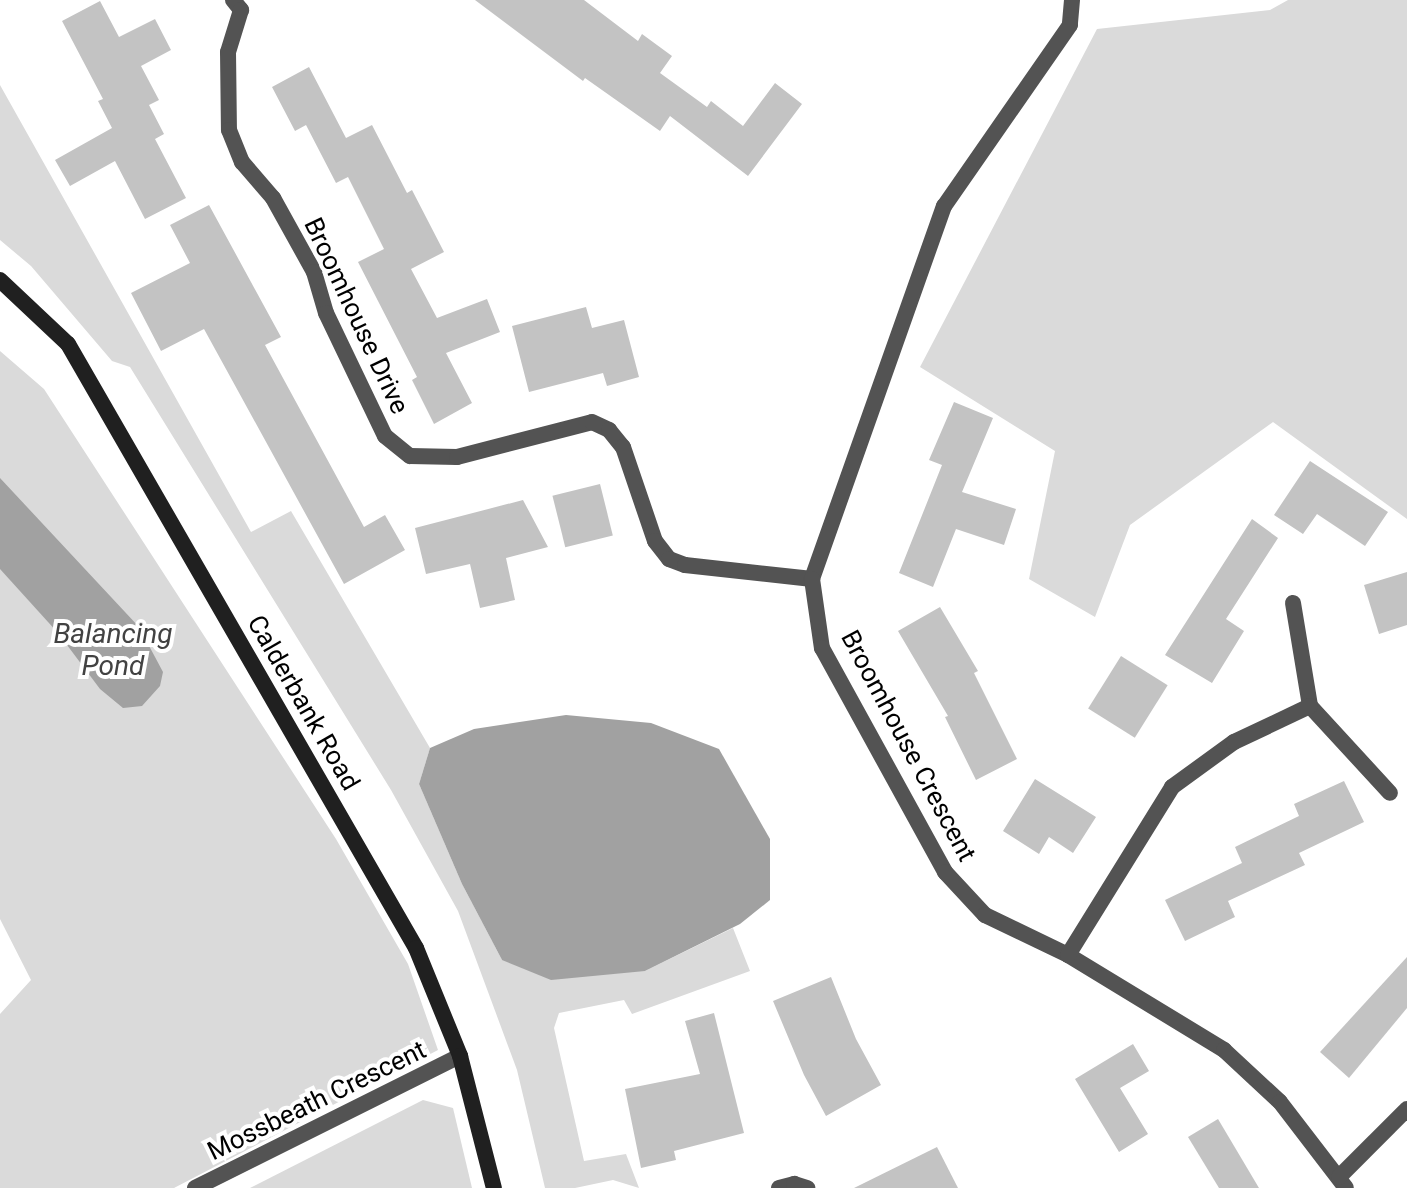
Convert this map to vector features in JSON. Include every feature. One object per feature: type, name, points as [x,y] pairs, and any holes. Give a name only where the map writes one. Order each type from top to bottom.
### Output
[{"type":"street","name":"Broomhouse Drive","points":[[233,0],[241,10],[228,52],[229,130],[242,162],[273,198],[314,272],[326,313],[385,436],[410,456],[457,457],[592,422],[609,430],[623,447],[655,541],[669,559],[685,565],[812,579]]},
{"type":"street","name":"Broomhouse Crescent","points":[[1072,0],[1070,25],[944,206],[812,579],[822,648],[945,872],[985,915],[1068,955],[1224,1050],[1280,1102],[1342,1182]]},
{"type":"street","name":"Calderbank Road","points":[[0,280],[68,344],[416,948],[460,1056],[494,1188]]},
{"type":"street","points":[[1293,603],[1310,706],[1390,793]]},
{"type":"street","points":[[1068,955],[1172,787],[1234,742],[1310,706]]},
{"type":"street","name":"Mossbeath Crescent","points":[[195,1188],[460,1056]]},
{"type":"street","points":[[1342,1182],[1407,1109]]},
{"type":"street","points":[[779,1188],[794,1184],[807,1188]]},
{"type":"shaded area","points":[[1288,0],[1407,0],[1407,519],[1273,422],[1130,525],[1095,617],[1029,579],[1055,451],[920,367],[1097,29],[1270,10]]},
{"type":"shaded area","points":[[0,85],[251,532],[291,511],[430,748],[419,784],[462,884],[502,960],[645,971],[733,928],[750,971],[632,1014],[624,1000],[559,1013],[554,1028],[584,1161],[626,1154],[639,1188],[613,1180],[575,1188],[545,1188],[517,1070],[458,911],[391,790],[130,367],[112,361],[31,266],[0,240]]},
{"type":"shaded area","points":[[0,351],[44,389],[336,839],[408,964],[438,1050],[174,1188],[0,1188],[0,1014],[31,980],[0,919]]},
{"type":"shaded area","points":[[423,1100],[453,1108],[472,1188],[250,1188]]},
{"type":"water","name":"Balancing Pond","points":[[0,478],[139,627],[163,672],[160,686],[142,706],[123,708],[100,689],[58,633],[0,569]]},
{"type":"water","points":[[566,715],[651,723],[719,749],[770,839],[770,900],[740,924],[645,971],[551,980],[502,960],[462,884],[419,784],[430,748],[474,729]]},
{"type":"building","points":[[475,0],[584,0],[638,41],[642,34],[672,56],[660,73],[707,107],[711,101],[743,126],[775,83],[802,104],[748,176],[670,116],[660,131],[585,78],[583,81]]},
{"type":"building","points":[[100,1],[119,37],[155,19],[171,50],[141,66],[159,100],[149,105],[164,134],[155,139],[186,198],[145,219],[115,161],[70,186],[55,160],[112,128],[98,101],[103,99],[62,21]]},
{"type":"building","points":[[309,67],[346,138],[372,125],[407,193],[412,190],[444,252],[411,269],[437,318],[487,299],[500,332],[446,353],[472,403],[434,424],[412,380],[417,377],[358,262],[384,249],[348,177],[336,183],[306,125],[295,131],[272,87]]},
{"type":"building","points":[[209,205],[281,337],[265,345],[364,527],[385,515],[405,550],[344,584],[204,329],[161,351],[131,293],[190,263],[170,225]]},
{"type":"building","points":[[586,307],[592,328],[624,320],[639,377],[607,386],[603,373],[529,392],[512,326]]},
{"type":"building","points":[[954,402],[993,418],[962,492],[1016,509],[1004,545],[956,529],[933,587],[899,573],[942,465],[929,460]]},
{"type":"building","points":[[1310,461],[1388,512],[1365,546],[1317,514],[1303,534],[1274,515]]},
{"type":"building","points":[[600,484],[613,535],[565,547],[552,496]]},
{"type":"building","points":[[523,500],[548,547],[506,558],[515,600],[480,608],[470,564],[426,574],[415,528]]},
{"type":"building","points":[[1252,519],[1278,538],[1226,619],[1244,631],[1212,683],[1165,655]]},
{"type":"building","points":[[1407,572],[1407,625],[1379,634],[1364,585]]},
{"type":"building","points":[[940,607],[978,671],[974,673],[1017,759],[976,780],[945,717],[948,716],[898,631]]},
{"type":"building","points":[[1121,656],[1168,685],[1135,738],[1088,709]]},
{"type":"building","points":[[1035,779],[1096,817],[1073,853],[1049,837],[1039,854],[1003,831]]},
{"type":"building","points":[[1344,781],[1364,822],[1299,853],[1305,865],[1228,901],[1235,917],[1185,941],[1165,900],[1242,863],[1235,847],[1299,816],[1294,804]]},
{"type":"building","points":[[1407,957],[1407,1008],[1349,1078],[1320,1052]]},
{"type":"building","points":[[831,977],[856,1039],[881,1085],[826,1116],[804,1075],[773,1001]]},
{"type":"building","points":[[714,1013],[744,1133],[674,1151],[676,1160],[641,1168],[625,1089],[700,1074],[685,1021]]},
{"type":"building","points":[[1133,1044],[1149,1071],[1120,1088],[1148,1134],[1119,1152],[1075,1079]]},
{"type":"building","points":[[1218,1119],[1259,1188],[1219,1188],[1188,1137]]},
{"type":"building","points":[[937,1147],[958,1188],[854,1188]]}]
